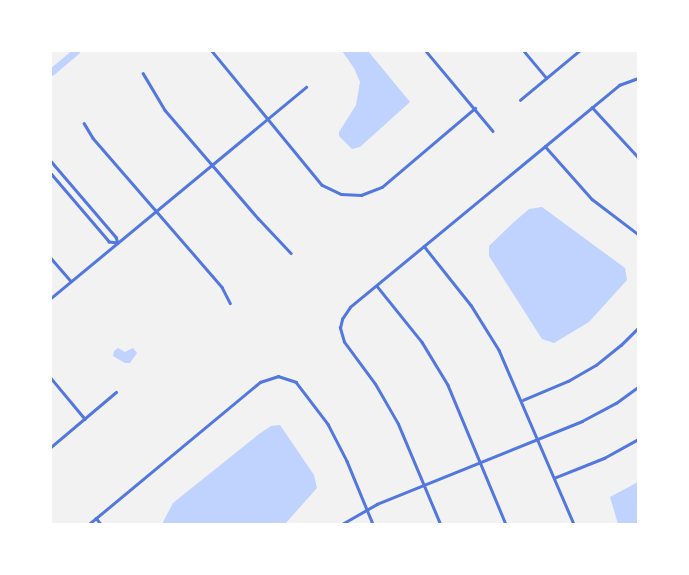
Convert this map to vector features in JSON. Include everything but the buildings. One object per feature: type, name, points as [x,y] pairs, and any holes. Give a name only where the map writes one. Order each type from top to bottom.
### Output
[{"type":"street","points":[[212,51],[322,185],[351,196],[372,192],[382,186],[475,108]]},
{"type":"street","points":[[426,51],[493,131]]},
{"type":"street","points":[[524,51],[547,78]]},
{"type":"street","points":[[520,100],[579,51]]},
{"type":"street","points":[[143,73],[165,110],[291,253]]},
{"type":"street","points":[[440,524],[387,404],[344,342],[341,333],[342,319],[347,311],[592,107],[623,82],[638,78]]},
{"type":"street","points":[[51,298],[306,87]]},
{"type":"street","points":[[592,107],[638,157]]},
{"type":"street","points":[[84,123],[93,138],[222,287],[230,302]]},
{"type":"street","points":[[545,146],[592,199],[638,234]]},
{"type":"street","points":[[51,161],[116,237],[118,243]]},
{"type":"street","points":[[51,174],[110,242],[118,243]]},
{"type":"street","points":[[424,246],[485,327],[522,400],[574,524]]},
{"type":"street","points":[[51,258],[71,281]]},
{"type":"street","points":[[377,286],[407,322],[435,363],[459,407],[506,524]]},
{"type":"street","points":[[522,400],[568,381],[596,365],[621,345],[638,328]]},
{"type":"street","points":[[89,524],[260,382],[278,376],[296,382],[328,424],[348,461],[373,524]]},
{"type":"street","points":[[51,378],[85,418]]},
{"type":"street","points":[[342,524],[367,509],[600,413],[638,387]]},
{"type":"street","points":[[51,447],[116,392]]},
{"type":"street","points":[[554,478],[604,458],[638,439]]},
{"type":"street","points":[[96,518],[101,524]]},
{"type":"water","points":[[342,51],[368,51],[410,102],[360,147],[352,149],[339,136],[339,132],[356,105],[360,82],[354,68]]},
{"type":"water","points":[[542,207],[625,268],[627,280],[589,322],[554,343],[542,339],[489,256],[489,246],[514,222],[529,209]]},
{"type":"water","points":[[118,348],[125,352],[133,348],[137,353],[130,363],[125,363],[113,356],[114,351]]},
{"type":"water","points":[[280,425],[314,475],[317,488],[285,524],[162,524],[173,503],[259,434],[271,426]]},
{"type":"water","points":[[638,482],[638,524],[618,524],[610,497]]},
{"type":"waterway","points":[[51,72],[76,51]]}]
